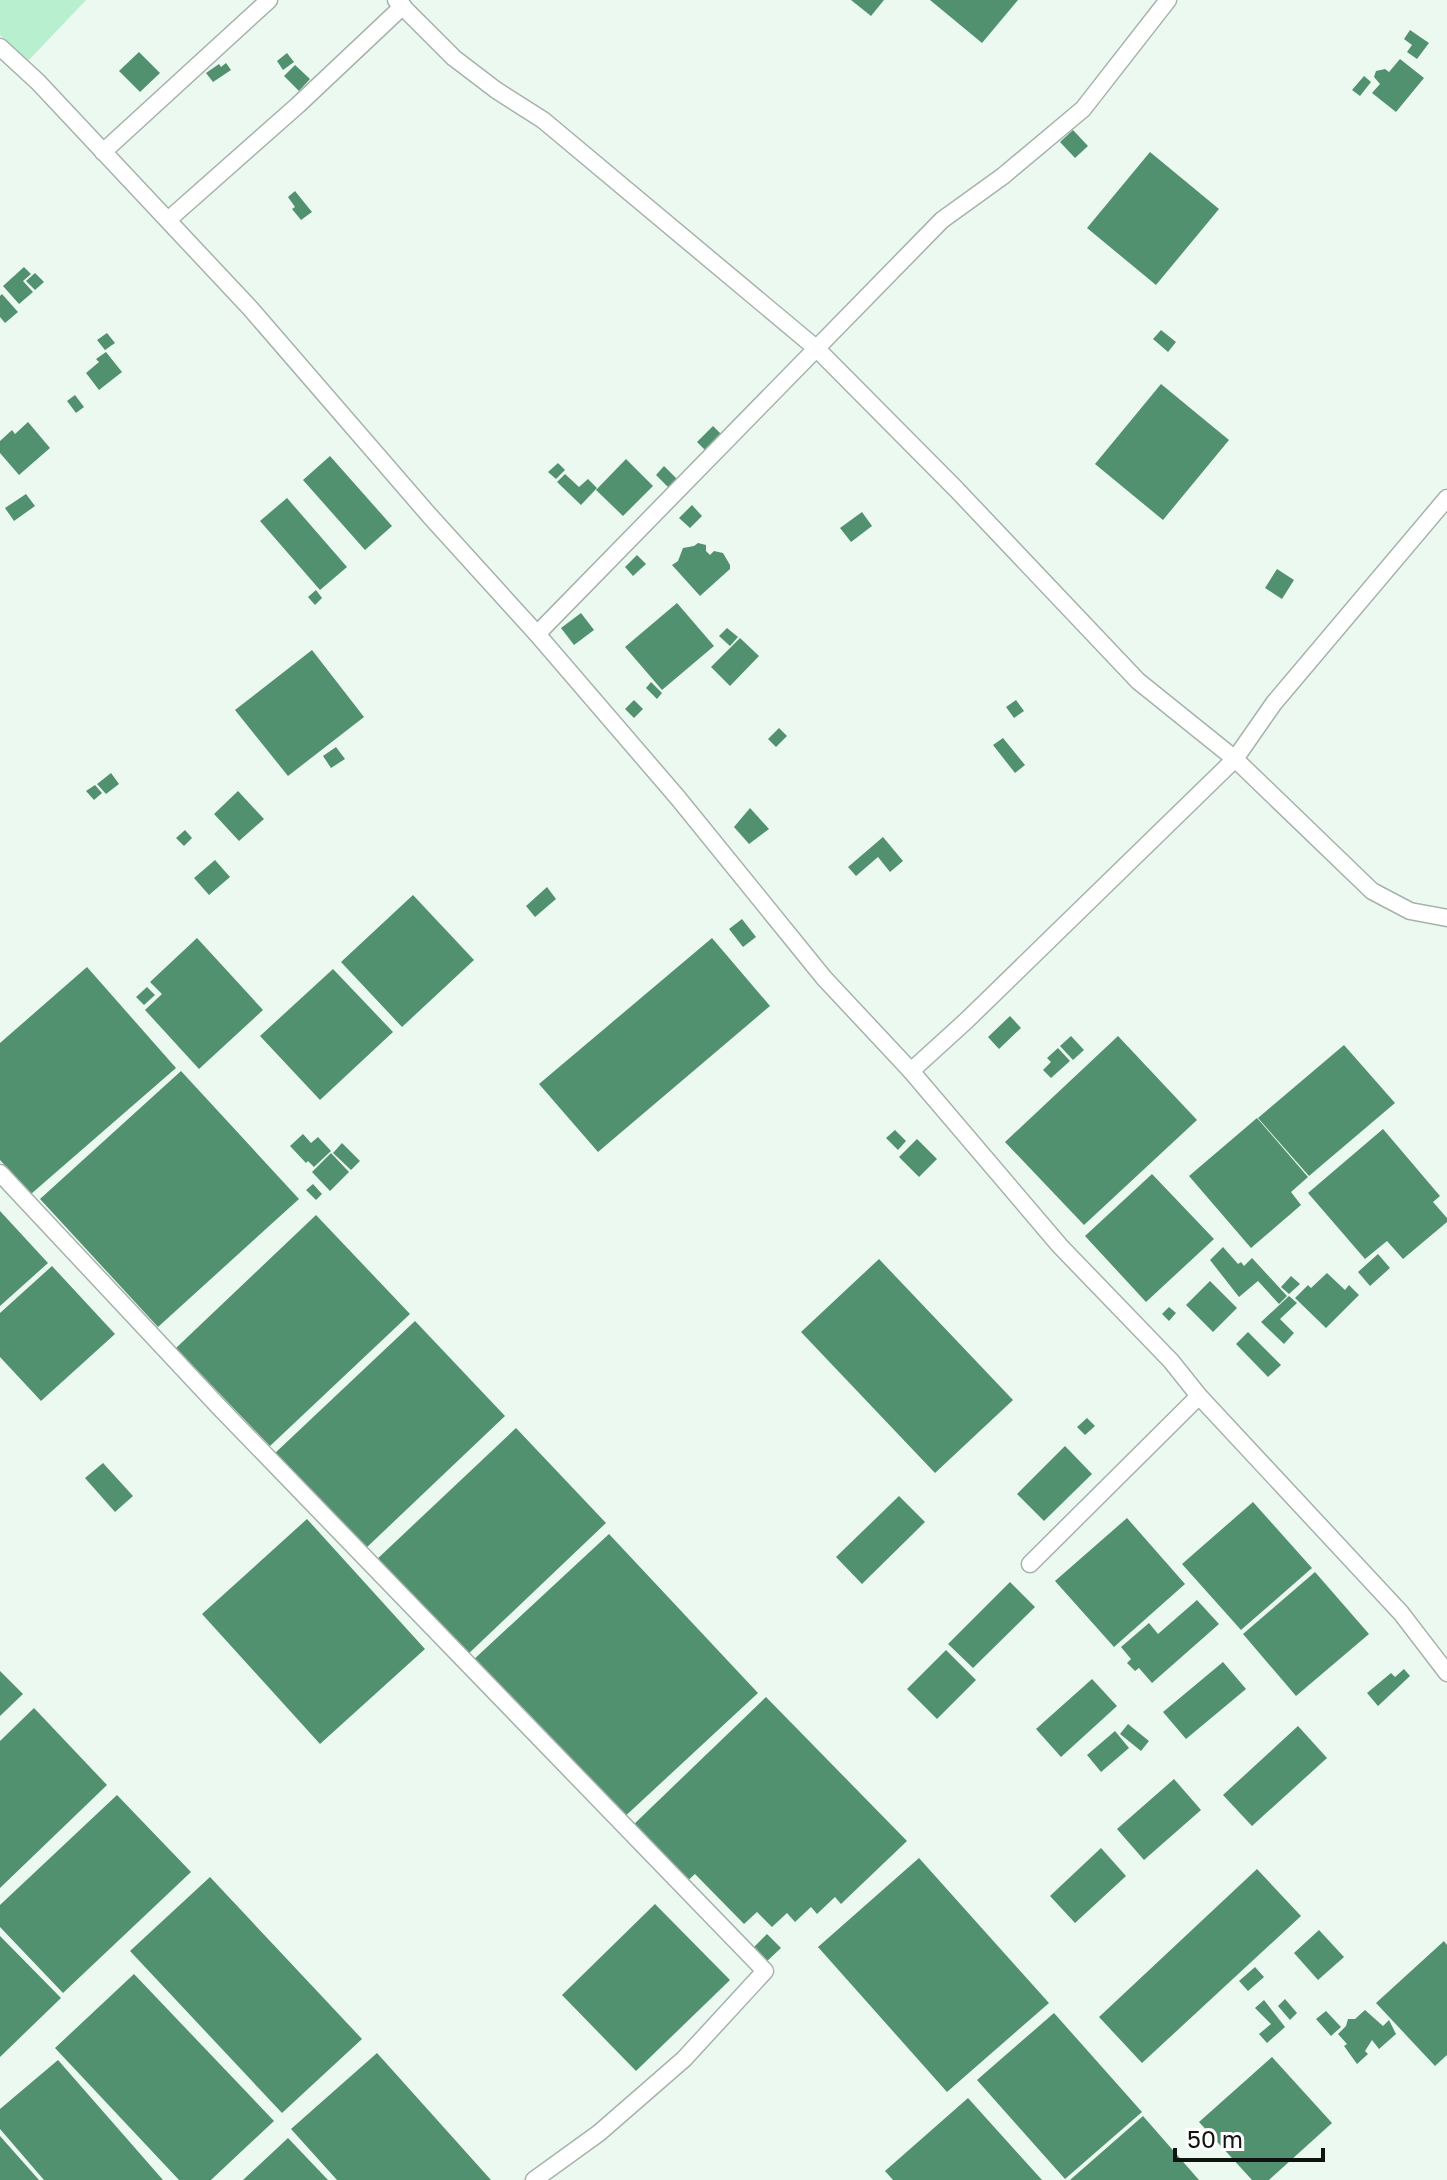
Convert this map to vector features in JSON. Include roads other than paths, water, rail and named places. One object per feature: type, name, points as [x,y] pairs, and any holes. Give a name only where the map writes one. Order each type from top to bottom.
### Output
[{"type":"street","points":[[103,152],[269,0]]},
{"type":"street","points":[[537,634],[942,220],[1003,176],[1083,109],[1168,0]]},
{"type":"street","points":[[168,220],[298,105],[400,3],[454,58],[543,120],[817,349],[956,489],[1138,681],[1235,759],[1372,891],[1410,911],[1447,918]]},
{"type":"street","points":[[0,47],[250,308],[678,798],[824,978],[911,1071],[1060,1246],[1171,1361],[1199,1396],[1401,1613],[1447,1673]]},
{"type":"street","points":[[911,1071],[1235,759],[1274,703],[1447,498]]},
{"type":"street","points":[[0,1173],[220,1408],[765,1971],[684,2059],[599,2133],[534,2180]]},
{"type":"street","points":[[1030,1564],[1199,1396]]}]
